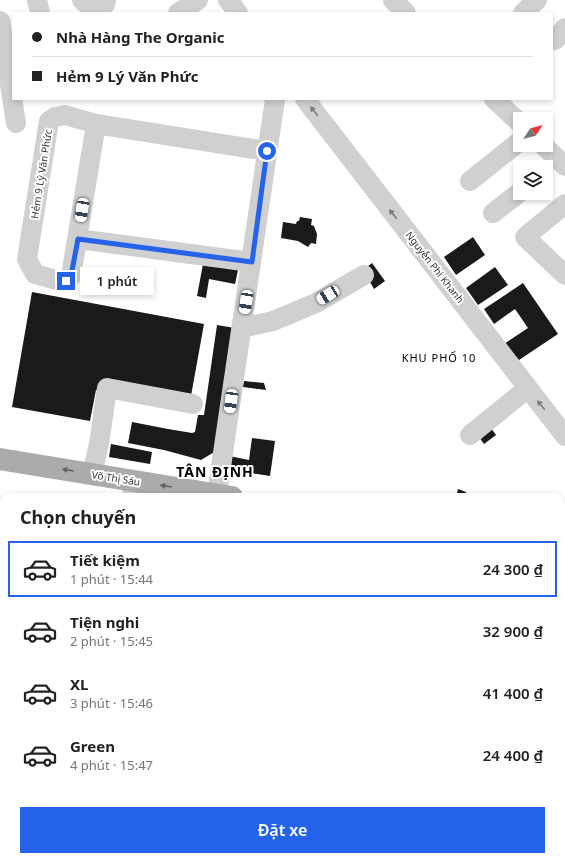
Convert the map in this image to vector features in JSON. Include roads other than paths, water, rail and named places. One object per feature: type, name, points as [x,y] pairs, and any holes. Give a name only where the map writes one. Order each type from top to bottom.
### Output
[{"type":"main road","name":"Võ Thị Sáu","points":[[0,459],[92,474],[133,489],[186,493]]},
{"type":"street","points":[[37,0],[40,12]]},
{"type":"street","points":[[180,12],[198,0]]},
{"type":"street","points":[[393,0],[405,12]]},
{"type":"street","points":[[0,21],[12,98]]},
{"type":"street","points":[[553,39],[555,40],[565,28]]},
{"type":"street","points":[[12,100],[16,123]]},
{"type":"street","points":[[225,493],[242,328],[275,100]]},
{"type":"street","name":"Nguyễn Phi Khanh","points":[[306,100],[565,436]]},
{"type":"street","points":[[495,100],[513,117]]},
{"type":"street","name":"Hẻm 9 Lý Văn Phức","points":[[78,239],[74,266],[69,279],[63,282],[35,274],[27,259],[49,120],[54,117],[65,115],[96,124],[267,151]]},
{"type":"street","points":[[96,124],[78,239],[252,262]]},
{"type":"street","points":[[470,181],[513,147]]},
{"type":"street","points":[[548,152],[557,166]]},
{"type":"street","points":[[493,213],[513,197]]},
{"type":"street","points":[[565,204],[525,237],[565,275]]},
{"type":"street","points":[[242,328],[273,321],[316,303],[364,275]]},
{"type":"street","points":[[92,474],[99,444],[107,388],[193,404]]},
{"type":"street","points":[[470,435],[528,388]]},
{"type":"district","name":"KHU PHỐ 10","points":[[439,357]]},
{"type":"district","name":"TÂN ĐỊNH","points":[[215,471]]}]
